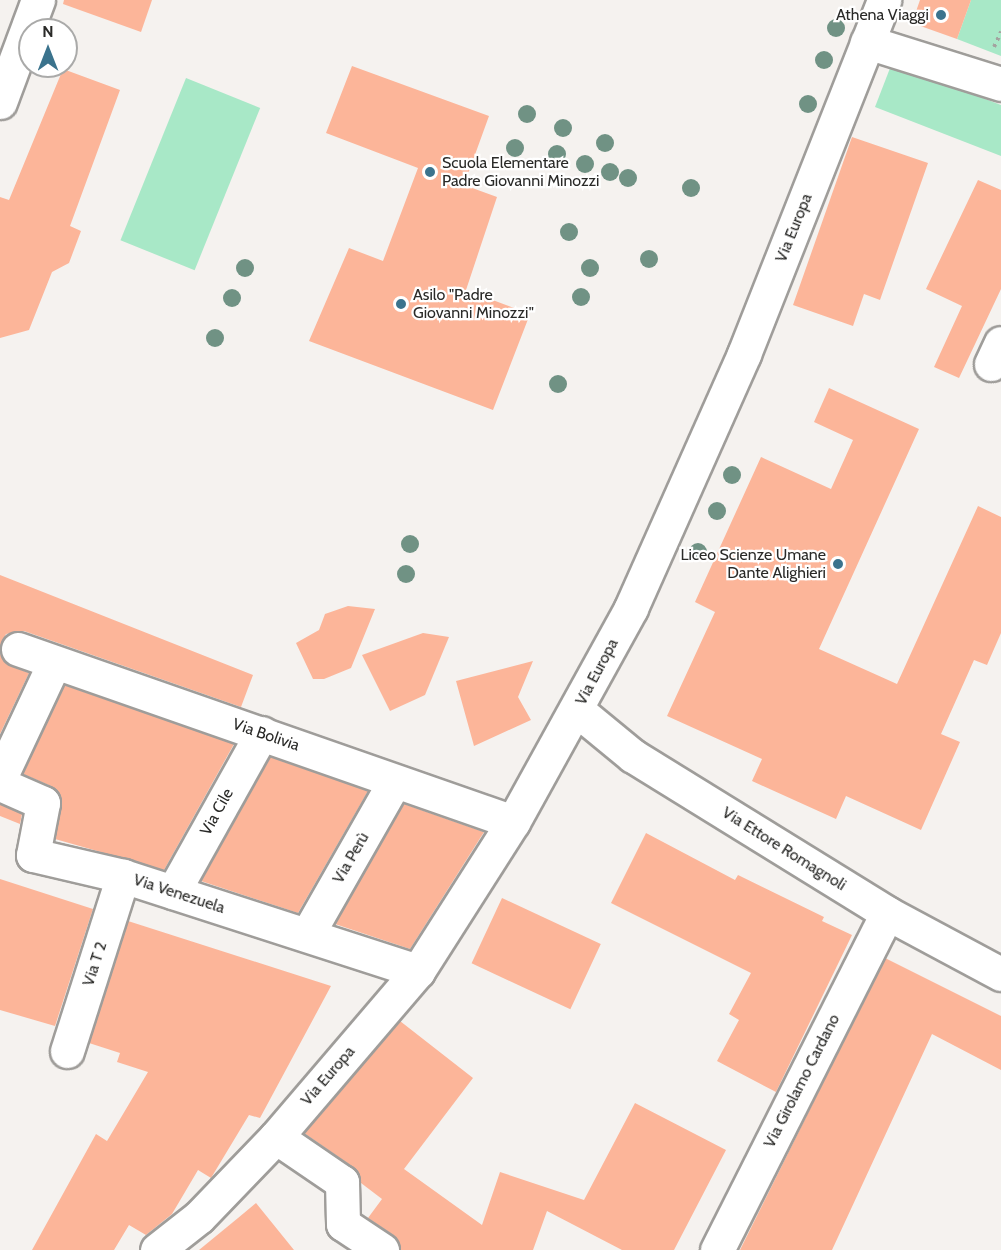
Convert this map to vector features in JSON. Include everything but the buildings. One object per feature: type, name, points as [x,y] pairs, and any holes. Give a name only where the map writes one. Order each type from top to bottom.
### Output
[{"type":"street","points":[[0,102],[38,0]]},
{"type":"street","name":"Via Europa","points":[[157,1250],[199,1217],[276,1137],[418,971],[513,822],[577,710],[631,608],[744,354],[884,0]]},
{"type":"street","points":[[867,42],[1001,84]]},
{"type":"street","name":"Via Bolivia","points":[[18,649],[513,822]]},
{"type":"street","points":[[0,778],[54,663]]},
{"type":"street","name":"Via Ettore Romagnoli","points":[[577,710],[633,756],[887,913],[1001,974]]},
{"type":"street","name":"Via Cile","points":[[173,892],[261,733]]},
{"type":"street","name":"Via Perù","points":[[307,935],[395,781]]},
{"type":"street","name":"Via Venezuela","points":[[0,784],[43,803],[33,855],[123,876],[418,971]]},
{"type":"street","name":"Via T 2","points":[[67,1052],[123,876]]},
{"type":"street","name":"Via Girolamo Cardano","points":[[717,1250],[887,913]]},
{"type":"street","points":[[276,1137],[342,1182],[343,1224],[382,1250]]},
{"type":"path","points":[[994,48],[1001,32]]},
{"type":"green space","points":[[971,0],[1001,0],[1001,56],[957,39]]},
{"type":"green space","points":[[892,63],[1001,105],[1001,156],[875,107]]},
{"type":"green space","points":[[186,78],[260,108],[195,270],[120,240]]},
{"type":"place","name":"Athena Viaggi","points":[[941,15]]},
{"type":"place","name":"Scuola Elementare Padre Giovanni Minozzi","points":[[430,172]]},
{"type":"place","name":"Asilo \"Padre Giovanni Minozzi\"","points":[[401,304]]},
{"type":"place","name":"Liceo Scienze Umane Dante Alighieri","points":[[838,564]]}]
